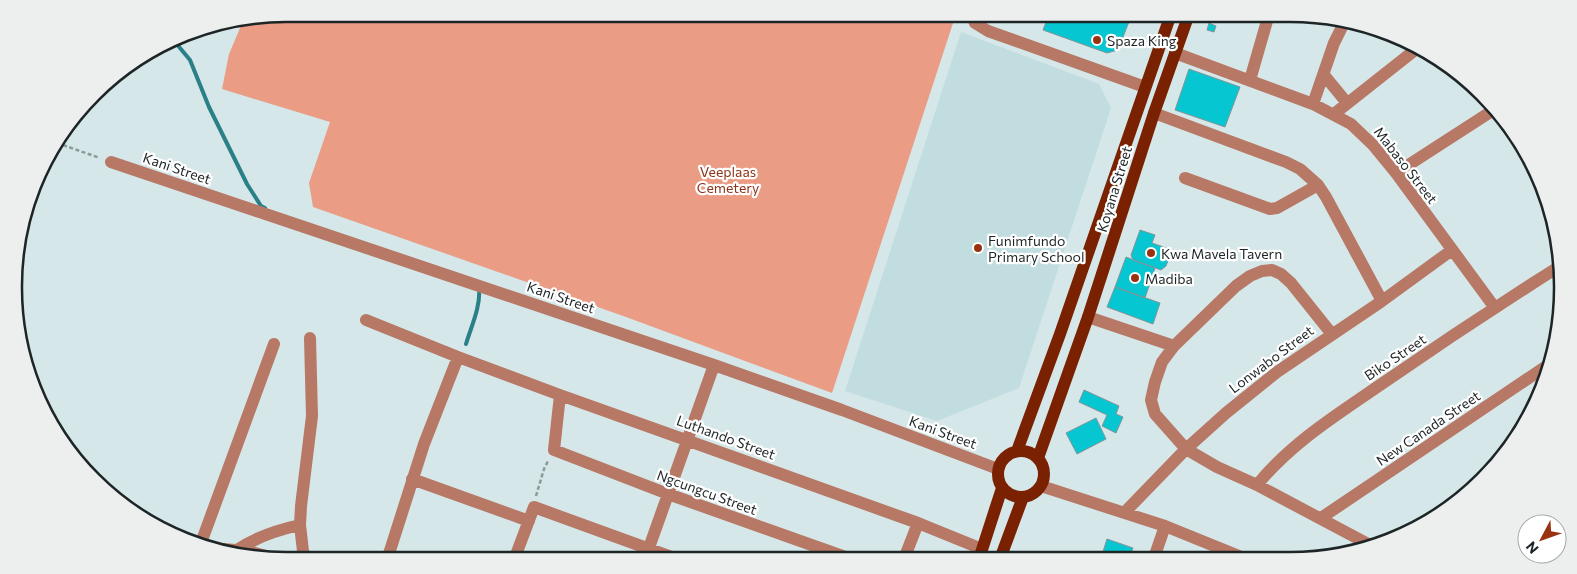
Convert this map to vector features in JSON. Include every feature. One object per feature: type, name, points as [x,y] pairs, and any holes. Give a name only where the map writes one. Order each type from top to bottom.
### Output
[{"type":"main road","name":"Koyana Street","points":[[1017,450],[1063,325],[1168,22]]},
{"type":"main road","name":"Koyana Street","points":[[1038,458],[1088,317],[1154,113],[1186,22]]},
{"type":"main road","points":[[1017,450],[1025,450],[1032,453],[1043,464],[1044,472],[1041,486],[1030,496],[1015,497],[1002,488],[998,480],[998,469],[1003,458],[1017,450]]},
{"type":"main road","points":[[982,552],[1002,488]]},
{"type":"main road","points":[[1002,552],[1022,497]]},
{"type":"street","points":[[975,22],[988,31],[1146,87]]},
{"type":"street","points":[[1250,80],[1267,22]]},
{"type":"street","points":[[1313,104],[1334,43],[1342,28]]},
{"type":"street","name":"Mabaso Street","points":[[1175,53],[1313,104],[1334,114],[1362,132],[1396,174],[1495,308]]},
{"type":"street","points":[[1334,114],[1412,53]]},
{"type":"street","points":[[1324,75],[1347,103]]},
{"type":"street","points":[[1154,113],[1286,162],[1300,169],[1318,185],[1326,197],[1382,301]]},
{"type":"street","points":[[1396,174],[1489,113]]},
{"type":"street","name":"Kani Street","points":[[111,162],[714,365],[850,413],[998,469]]},
{"type":"street","points":[[1185,178],[1270,209],[1276,208],[1318,185]]},
{"type":"street","name":"Lonwabo Street","points":[[1125,512],[1186,449],[1276,372],[1331,333],[1382,301],[1452,250]]},
{"type":"street","points":[[1331,333],[1291,283],[1272,270],[1262,271],[1250,276],[1236,286],[1174,346],[1162,362],[1155,382],[1152,400],[1155,414],[1186,449],[1217,467],[1257,485],[1362,541]]},
{"type":"street","name":"Biko Street","points":[[1257,485],[1272,467],[1307,435],[1554,270]]},
{"type":"street","points":[[1088,317],[1174,346]]},
{"type":"street","name":"Luthando Street","points":[[366,320],[458,357],[918,522],[977,552]]},
{"type":"street","points":[[303,552],[300,506],[312,416],[310,338]]},
{"type":"street","points":[[203,537],[274,344]]},
{"type":"street","points":[[389,552],[412,479],[436,411],[458,357]]},
{"type":"street","points":[[648,552],[714,365]]},
{"type":"street","name":"New Canada Street","points":[[1322,518],[1541,370]]},
{"type":"street","points":[[554,450],[560,394]]},
{"type":"street","name":"Ngcungcu Street","points":[[554,450],[668,494],[831,552]]},
{"type":"street","points":[[412,479],[529,521]]},
{"type":"street","points":[[1041,486],[1165,526],[1229,552]]},
{"type":"street","points":[[518,552],[534,507],[642,552]]},
{"type":"street","points":[[907,552],[918,522]]},
{"type":"street","points":[[241,547],[252,540],[273,531],[300,525]]},
{"type":"street","points":[[1156,552],[1165,526]]},
{"type":"path","points":[[64,145],[111,162]]},
{"type":"path","points":[[534,507],[544,469],[554,450]]},
{"type":"shaded area","name":"Funimfundo Primary School","points":[[961,32],[1099,84],[1111,108],[1019,388],[937,421],[845,391]]},
{"type":"green space","name":"Veeplaas Cemetery","points":[[287,22],[953,22],[832,393],[626,317],[313,207],[309,183],[330,122],[222,89],[229,54],[240,27]]},
{"type":"building","name":"Spaza King","points":[[1046,22],[1129,22],[1118,50],[1107,53],[1043,30]]},
{"type":"building","points":[[1209,23],[1216,26],[1214,32],[1207,30]]},
{"type":"building","points":[[1189,69],[1240,87],[1225,127],[1175,110]]},
{"type":"building","name":"Kwa Mavela Tavern","points":[[1140,230],[1155,235],[1152,243],[1172,250],[1166,266],[1161,270],[1133,260],[1131,255]]},
{"type":"building","name":"Madiba","points":[[1126,257],[1155,268],[1145,298],[1115,287]]},
{"type":"building","points":[[1115,287],[1160,303],[1153,324],[1107,307]]},
{"type":"building","points":[[1084,390],[1119,406],[1116,414],[1123,417],[1116,433],[1102,426],[1107,415],[1079,402]]},
{"type":"building","points":[[1096,418],[1106,439],[1077,454],[1066,433]]},
{"type":"building","points":[[1107,539],[1133,548],[1131,552],[1103,552]]},
{"type":"waterway","points":[[179,46],[190,60],[209,107],[247,184],[261,206],[265,208]]},
{"type":"waterway","points":[[466,344],[477,309],[479,288]]},
{"type":"place","name":"Spaza King","points":[[1097,40]]},
{"type":"place","name":"Funimfundo Primary School","points":[[978,248]]},
{"type":"place","name":"Kwa Mavela Tavern","points":[[1151,253]]},
{"type":"place","name":"Madiba","points":[[1135,278]]}]
